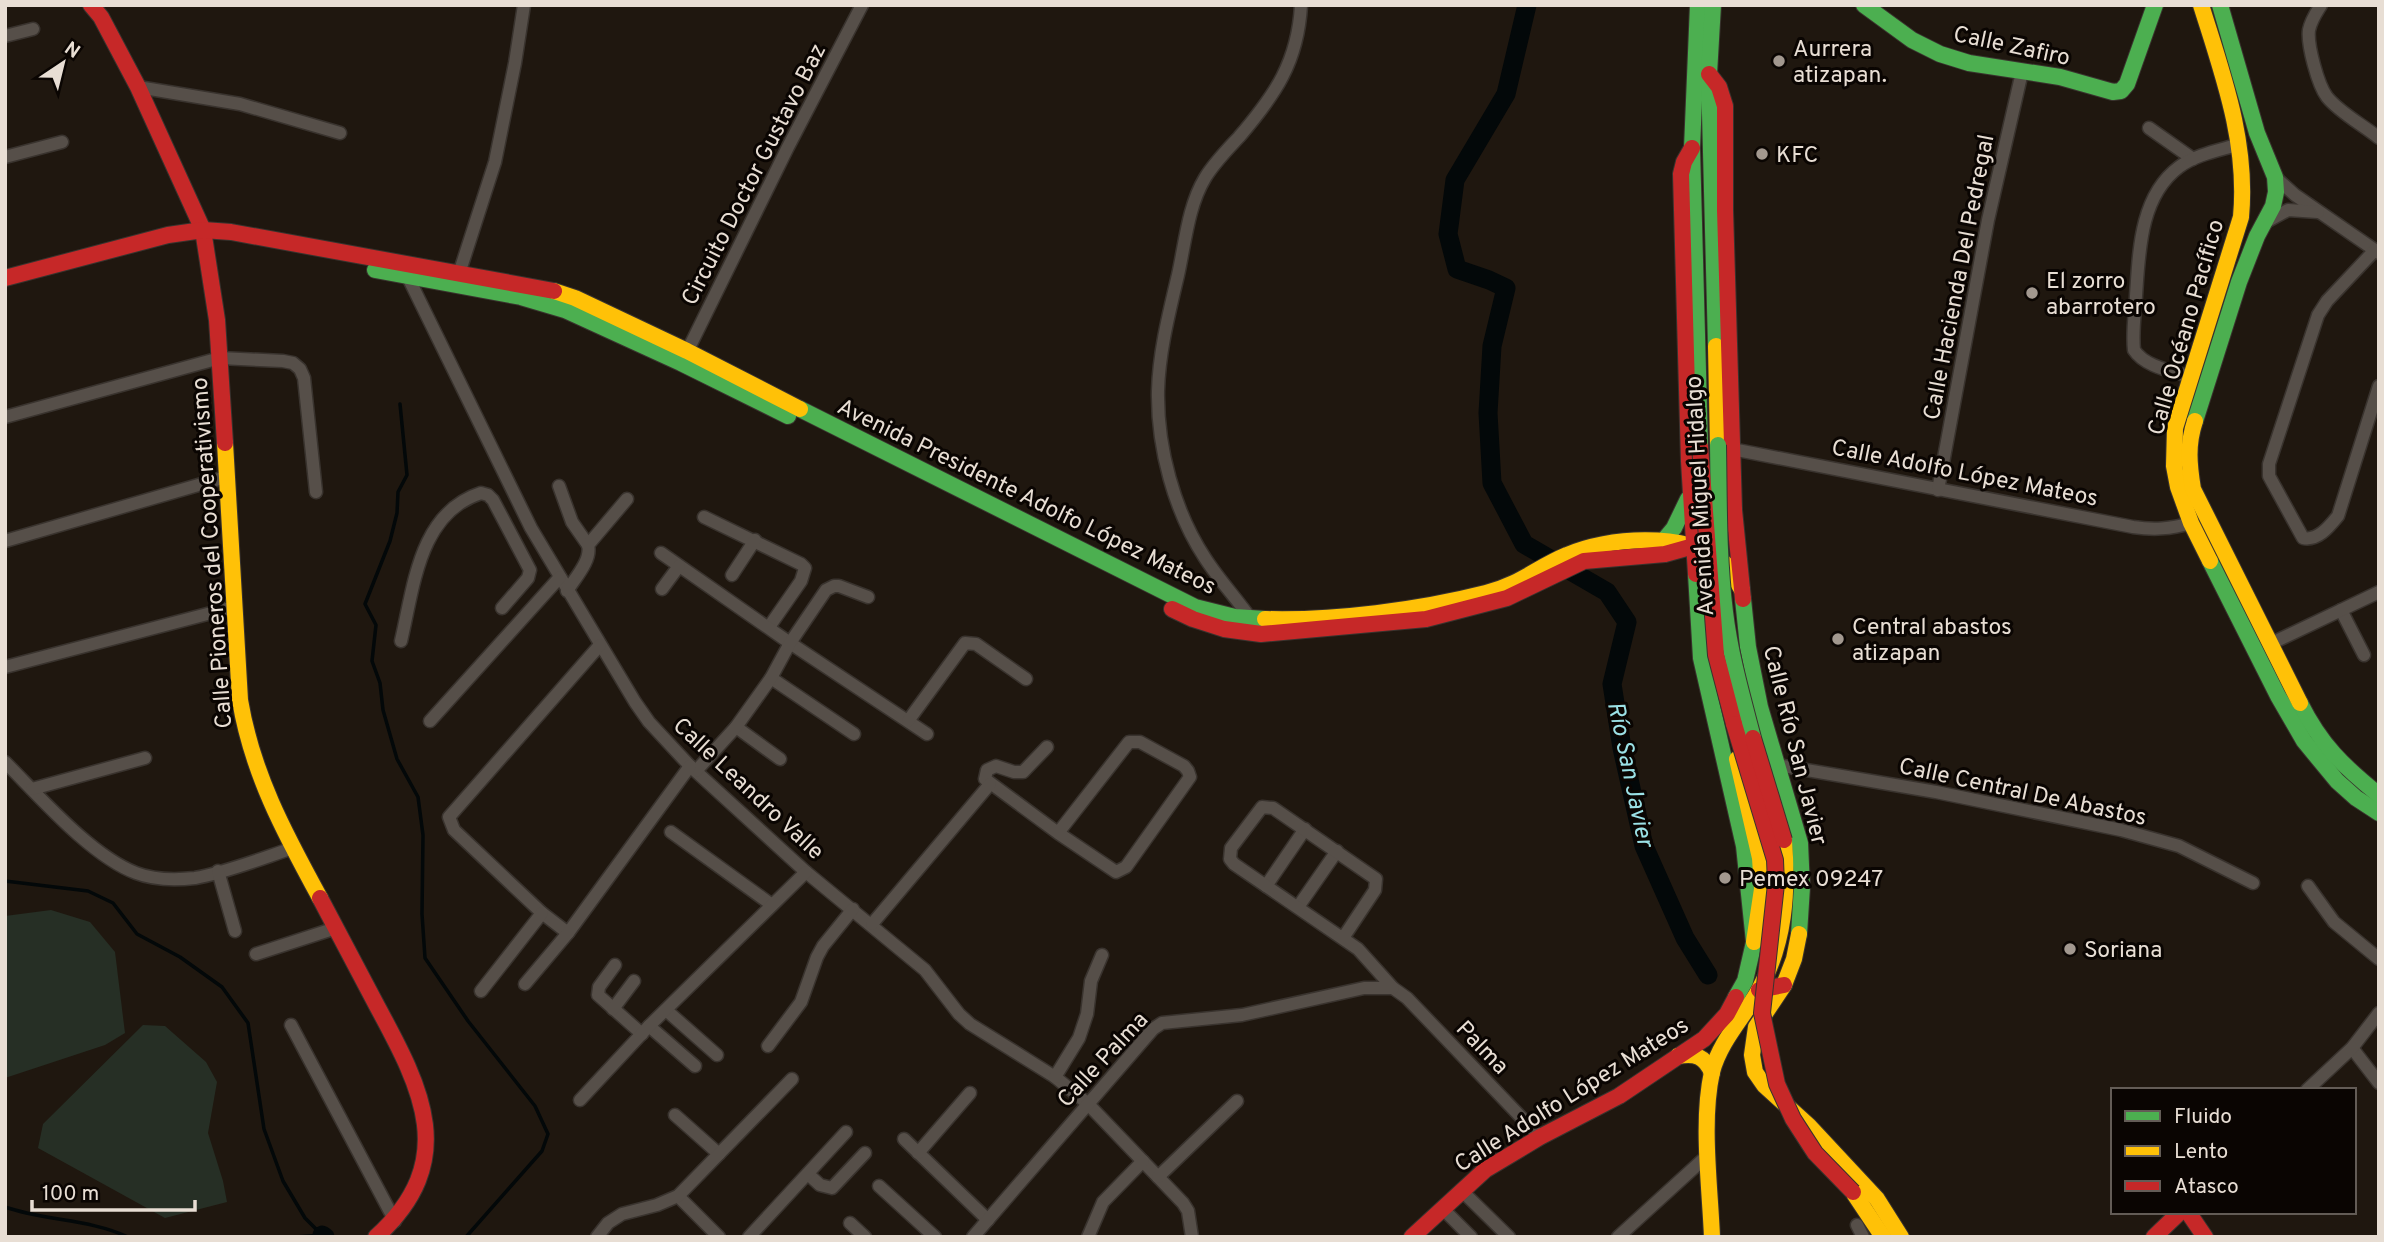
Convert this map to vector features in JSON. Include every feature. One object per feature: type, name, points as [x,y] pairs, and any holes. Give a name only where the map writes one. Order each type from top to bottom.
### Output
[{"type":"main road","name":"Calle Pioneros del Cooperativismo","points":[[91,5],[101,17],[138,87],[204,235],[213,287],[220,358],[240,700],[250,755],[260,783],[293,848],[411,1070],[425,1119],[425,1157],[415,1188],[395,1221],[376,1237]]},
{"type":"main road","name":"Avenida Miguel Hidalgo","points":[[1698,5],[1692,148],[1700,446],[1716,655],[1775,860],[1776,884],[1762,1013],[1766,1040],[1777,1084],[1793,1119],[1815,1153],[1853,1192],[1884,1237]]},
{"type":"main road","name":"Avenida Miguel Hidalgo","points":[[1712,1237],[1707,1114],[1712,1073],[1719,1052],[1757,993],[1782,933],[1786,868],[1792,841],[1760,762],[1728,637],[1722,578],[1727,452],[1709,74],[1713,5]]},
{"type":"main road","name":"Calle Zafiro","points":[[1864,5],[1912,40],[1940,54],[1969,63],[2060,77],[2113,92],[2121,91],[2127,84],[2155,5]]},
{"type":"main road","name":"Calle Océano Pacífico","points":[[2201,5],[2240,145],[2244,181],[2241,218],[2175,428],[2171,459],[2178,494],[2190,523],[2299,735],[2326,772],[2344,789],[2379,813]]},
{"type":"main road","points":[[2220,5],[2257,133],[2275,177]]},
{"type":"main road","points":[[1692,148],[1681,174],[1690,492],[1701,657],[1744,846],[1754,942]]},
{"type":"main road","points":[[2244,181],[2259,172],[2275,177]]},
{"type":"main road","name":"Calle Océano Pacífico","points":[[2275,177],[2273,206],[2235,294],[2190,435],[2188,455],[2193,489],[2312,727],[2342,765],[2379,796]]},
{"type":"main road","points":[[2241,218],[2250,226],[2263,224]]},
{"type":"main road","name":"Avenida Presidente Adolfo López Mateos","points":[[5,278],[168,235],[204,235],[231,242],[458,278],[565,310],[684,357],[1193,619],[1224,629],[1257,627],[1279,634],[1426,619],[1507,598],[1590,548],[1664,540],[1694,546]]},
{"type":"main road","name":"Avenida Presidente Adolfo López Mateos","points":[[5,290],[204,235]]},
{"type":"main road","points":[[1689,461],[1695,472],[1708,478],[1723,475],[1727,452]]},
{"type":"main road","name":"Calle Río San Javier","points":[[1727,452],[1748,647],[1760,707],[1777,765],[1802,887],[1800,932],[1787,979],[1756,1027],[1752,1055],[1755,1072],[1764,1085],[1809,1126],[1877,1199],[1901,1237]]},
{"type":"main road","points":[[1664,540],[1681,516],[1690,492]]},
{"type":"main road","points":[[1694,546],[1713,537],[1734,510]]},
{"type":"main road","name":"Avenida Presidente Adolfo López Mateos","points":[[1556,568],[1596,559],[1665,554],[1694,546]]},
{"type":"main road","points":[[1694,546],[1720,559],[1742,590]]},
{"type":"main road","points":[[1701,657],[1712,639],[1721,634],[1731,633],[1748,647]]},
{"type":"main road","points":[[1734,724],[1734,743],[1760,858],[1762,889],[1754,942]]},
{"type":"main road","points":[[1786,868],[1802,887]]},
{"type":"main road","points":[[1756,1027],[1757,993],[1787,979],[1782,933]]},
{"type":"main road","name":"Calle Adolfo López Mateos","points":[[1412,1237],[1485,1170],[1540,1137],[1619,1096],[1704,1039],[1727,1014],[1745,981],[1754,942]]},
{"type":"main road","points":[[1678,1056],[1692,1053],[1700,1055],[1705,1058],[1712,1073]]},
{"type":"main road","points":[[2154,1237],[2178,1214]]},
{"type":"main road","points":[[2189,1214],[2205,1237]]},
{"type":"street","points":[[458,278],[495,162],[524,5]]},
{"type":"street","name":"Circuito Doctor Gustavo Baz","points":[[684,357],[862,5]]},
{"type":"street","points":[[1257,627],[1205,559],[1188,529],[1167,464],[1158,392],[1169,310],[1194,207],[1204,180],[1255,118],[1287,71],[1295,48],[1301,5]]},
{"type":"street","points":[[2321,5],[2313,16],[2309,31],[2310,47],[2322,89],[2329,99],[2379,138]]},
{"type":"street","points":[[5,36],[33,29]]},
{"type":"street","name":"Calle Hacienda Del Pedregal","points":[[1938,490],[1988,220],[2022,72]]},
{"type":"street","points":[[138,87],[240,104],[340,133]]},
{"type":"street","points":[[2149,128],[2193,159]]},
{"type":"street","points":[[5,157],[62,142]]},
{"type":"street","points":[[2191,377],[2139,358],[2134,350],[2139,242],[2153,199],[2180,165],[2240,145]]},
{"type":"street","points":[[2275,177],[2295,195],[2377,251],[2327,301],[2318,315],[2269,464],[2269,476],[2303,538],[2309,540],[2327,530],[2338,516],[2379,386]]},
{"type":"street","points":[[2263,224],[2288,210],[2322,212]]},
{"type":"street","name":"Calle Leandro Valle","points":[[405,270],[531,528],[649,722],[693,769],[806,872],[925,970],[970,1024],[1055,1077],[1087,1103],[1188,1211],[1192,1237]]},
{"type":"street","points":[[5,417],[220,358],[283,360],[293,363],[304,378],[316,492]]},
{"type":"street","name":"Calle Adolfo López Mateos","points":[[1727,452],[2144,529],[2174,528],[2190,523]]},
{"type":"street","points":[[5,541],[226,477]]},
{"type":"street","points":[[559,486],[572,522],[590,551],[567,591]]},
{"type":"street","points":[[401,640],[423,553],[438,521],[474,496],[488,495],[493,500],[530,574],[502,608]]},
{"type":"street","points":[[588,545],[627,499]]},
{"type":"street","points":[[704,517],[755,540],[805,568],[801,581],[769,627]]},
{"type":"street","points":[[514,538],[531,528]]},
{"type":"street","points":[[732,575],[755,540]]},
{"type":"street","points":[[661,553],[927,734]]},
{"type":"street","points":[[662,589],[679,566]]},
{"type":"street","points":[[430,721],[560,577]]},
{"type":"street","points":[[525,984],[568,933],[693,769],[736,727],[830,587],[839,586],[868,597]]},
{"type":"street","points":[[2270,644],[2379,592]]},
{"type":"street","points":[[5,667],[234,607]]},
{"type":"street","points":[[2342,610],[2364,655]]},
{"type":"street","points":[[908,721],[965,643],[976,644],[1026,679]]},
{"type":"street","points":[[568,933],[542,913],[454,830],[449,817],[600,645]]},
{"type":"street","points":[[771,678],[854,734]]},
{"type":"street","points":[[736,727],[780,759]]},
{"type":"street","points":[[1047,747],[1023,772],[991,767],[985,777],[987,787],[1110,870],[1121,871],[1190,777],[1188,771],[1140,742],[1129,742],[1058,833]]},
{"type":"street","points":[[33,789],[145,758]]},
{"type":"street","points":[[5,762],[84,838],[113,861],[137,874],[167,880],[196,878],[293,848]]},
{"type":"street","name":"Calle Central De Abastos","points":[[1777,765],[1936,792],[2121,830],[2179,846],[2253,883]]},
{"type":"street","points":[[872,924],[987,787]]},
{"type":"street","name":"Palma","points":[[1305,829],[1273,808],[1262,807],[1229,853],[1234,864],[1343,938],[1370,960],[1393,988],[1407,998],[1540,1137]]},
{"type":"street","points":[[1266,886],[1305,829],[1372,875],[1377,885],[1343,938]]},
{"type":"street","points":[[671,832],[772,905]]},
{"type":"street","points":[[1298,908],[1337,851]]},
{"type":"street","points":[[218,871],[235,931]]},
{"type":"street","points":[[580,1100],[646,1030],[806,872]]},
{"type":"street","points":[[2308,886],[2334,922],[2379,959]]},
{"type":"street","points":[[768,1046],[801,1002],[823,946],[853,909]]},
{"type":"street","points":[[481,991],[542,913]]},
{"type":"street","points":[[256,954],[336,928]]},
{"type":"street","points":[[1055,1077],[1079,1038],[1087,1014],[1091,981],[1102,955]]},
{"type":"street","points":[[615,965],[598,990],[600,998],[695,1066]]},
{"type":"street","points":[[613,1009],[634,981]]},
{"type":"street","name":"Calle Palma","points":[[973,1237],[1087,1103],[1153,1029],[1162,1023],[1241,1015],[1364,988],[1393,988]]},
{"type":"street","points":[[666,1010],[717,1055]]},
{"type":"street","points":[[2309,1088],[2352,1048],[2379,1013]]},
{"type":"street","points":[[292,1025],[395,1221]]},
{"type":"street","points":[[2352,1048],[2379,1083]]},
{"type":"street","points":[[597,1237],[608,1223],[622,1214],[646,1209],[678,1196],[792,1079]]},
{"type":"street","points":[[918,1153],[970,1093]]},
{"type":"street","points":[[1158,1177],[1237,1101]]},
{"type":"street","points":[[676,1115],[719,1153]]},
{"type":"street","points":[[749,1237],[846,1132]]},
{"type":"street","points":[[904,1139],[988,1220]]},
{"type":"street","points":[[808,1174],[820,1185],[832,1188],[865,1153]]},
{"type":"street","points":[[1088,1237],[1103,1202],[1143,1161]]},
{"type":"street","points":[[1618,1237],[1689,1174],[1709,1163]]},
{"type":"street","points":[[879,1186],[935,1237]]},
{"type":"street","points":[[1461,1190],[1509,1237]]},
{"type":"street","points":[[678,1196],[719,1237]]},
{"type":"street","points":[[1442,1208],[1471,1237]]},
{"type":"street","points":[[850,1223],[865,1237]]},
{"type":"green space","points":[[51,910],[90,922],[115,952],[125,1033],[105,1045],[5,1078],[5,916]]},
{"type":"green space","points":[[143,1025],[165,1026],[206,1062],[217,1082],[208,1133],[227,1202],[165,1218],[38,1148],[43,1124]]},
{"type":"waterway","name":"Río San Javier","points":[[1527,5],[1506,94],[1455,180],[1448,234],[1457,269],[1506,288],[1492,346],[1488,413],[1492,483],[1524,544],[1607,592],[1627,622],[1612,684],[1622,748],[1644,846],[1685,938],[1708,975]]},
{"type":"waterway","points":[[400,404],[407,475],[398,492],[397,513],[390,541],[365,604],[376,625],[372,661],[380,683],[383,710],[397,759],[418,797],[423,835],[422,914],[425,958],[468,1021],[535,1106],[548,1134],[542,1151],[466,1237]]},
{"type":"waterway","points":[[5,881],[88,891],[113,903],[137,934],[180,957],[222,987],[248,1023],[264,1129],[283,1181],[305,1218],[322,1235]]},
{"type":"waterway","points":[[5,1207],[98,1227],[128,1237]]},
{"type":"waterway","points":[[296,1237],[322,1235]]},
{"type":"traffic: fast","points":[[1698,5],[1692,148],[1700,446]]},
{"type":"traffic: fast","points":[[1713,5],[1709,74],[1716,346]]},
{"type":"traffic: fast","points":[[1864,5],[1912,40],[1940,54],[1969,63],[2060,77],[2113,92],[2121,91],[2127,84],[2155,5]]},
{"type":"traffic: fast","points":[[2195,421],[2239,282],[2257,236],[2273,206],[2276,192],[2275,177],[2257,133],[2220,5]]},
{"type":"traffic: fast","points":[[375,270],[521,297],[565,310],[788,416]]},
{"type":"traffic: fast","points":[[800,409],[1195,607],[1235,617],[1265,619]]},
{"type":"traffic: fast","points":[[1718,445],[1720,549],[1725,612],[1733,659],[1753,738]]},
{"type":"traffic: fast","points":[[1664,540],[1674,528],[1688,499]]},
{"type":"traffic: fast","points":[[1716,535],[1734,510]]},
{"type":"traffic: fast","points":[[2210,561],[2278,696],[2304,741],[2337,781],[2379,813]]},
{"type":"traffic: fast","points":[[1696,574],[1701,658],[1744,846],[1754,942],[1745,981],[1736,997]]},
{"type":"traffic: fast","points":[[1743,599],[1748,647],[1760,707],[1800,843],[1802,887],[1799,934]]},
{"type":"traffic: fast","points":[[2300,703],[2316,731],[2334,754],[2379,795]]},
{"type":"traffic: slow","points":[[2201,5],[2232,110],[2241,162],[2242,190],[2241,217],[2175,428],[2174,466],[2178,487],[2191,523],[2210,561]]},
{"type":"traffic: slow","points":[[554,291],[575,298],[687,351],[800,409]]},
{"type":"traffic: slow","points":[[1716,346],[1718,445]]},
{"type":"traffic: slow","points":[[2195,421],[2190,455],[2193,489],[2300,703]]},
{"type":"traffic: slow","points":[[225,443],[240,700],[245,727],[271,802],[320,898]]},
{"type":"traffic: slow","points":[[1265,619],[1348,616],[1460,599],[1509,585],[1567,555],[1624,541],[1667,541],[1705,551],[1724,563],[1742,590]]},
{"type":"traffic: slow","points":[[1737,759],[1760,858],[1762,889],[1754,942]]},
{"type":"traffic: slow","points":[[1712,1237],[1707,1133],[1712,1072],[1726,1040],[1759,990],[1774,954],[1785,898],[1784,840]]},
{"type":"traffic: slow","points":[[1799,934],[1794,959],[1784,985],[1756,1027],[1752,1055],[1755,1072],[1764,1085],[1809,1126],[1877,1199],[1901,1237]]},
{"type":"traffic: slow","points":[[1678,1056],[1699,1057],[1712,1073]]},
{"type":"traffic: slow","points":[[1853,1192],[1883,1237]]},
{"type":"traffic: jam","points":[[91,5],[101,17],[138,87],[203,230],[217,320],[225,443]]},
{"type":"traffic: jam","points":[[1709,74],[1719,87],[1725,106],[1725,210],[1734,510],[1743,599]]},
{"type":"traffic: jam","points":[[1692,148],[1681,174],[1689,461],[1696,574]]},
{"type":"traffic: jam","points":[[5,278],[168,235],[203,230],[231,232],[554,291]]},
{"type":"traffic: jam","points":[[1700,446],[1716,655],[1734,724]]},
{"type":"traffic: jam","points":[[1172,609],[1224,629],[1261,634],[1426,619],[1507,598],[1584,561],[1665,554],[1690,547]]},
{"type":"traffic: jam","points":[[1734,724],[1775,860],[1776,884],[1762,1013],[1777,1084],[1793,1119],[1815,1153],[1853,1192]]},
{"type":"traffic: jam","points":[[1753,738],[1784,840]]},
{"type":"traffic: jam","points":[[320,898],[408,1066],[419,1096],[425,1124],[425,1152],[418,1181],[402,1209],[376,1237]]},
{"type":"traffic: jam","points":[[1759,990],[1784,985]]},
{"type":"traffic: jam","points":[[1412,1237],[1485,1170],[1540,1137],[1619,1096],[1704,1039],[1727,1014],[1736,997]]},
{"type":"traffic: jam","points":[[2154,1237],[2178,1214]]},
{"type":"traffic: jam","points":[[2189,1214],[2205,1237]]},
{"type":"place","name":"Aurrera atizapan.","points":[[1779,61]]},
{"type":"place","name":"KFC","points":[[1762,154]]},
{"type":"place","name":"El zorro abarrotero","points":[[2032,293]]},
{"type":"place","name":"Central abastos atizapan","points":[[1838,639]]},
{"type":"place","name":"Pemex 09247","points":[[1725,878]]},
{"type":"place","name":"Soriana","points":[[2070,949]]}]
